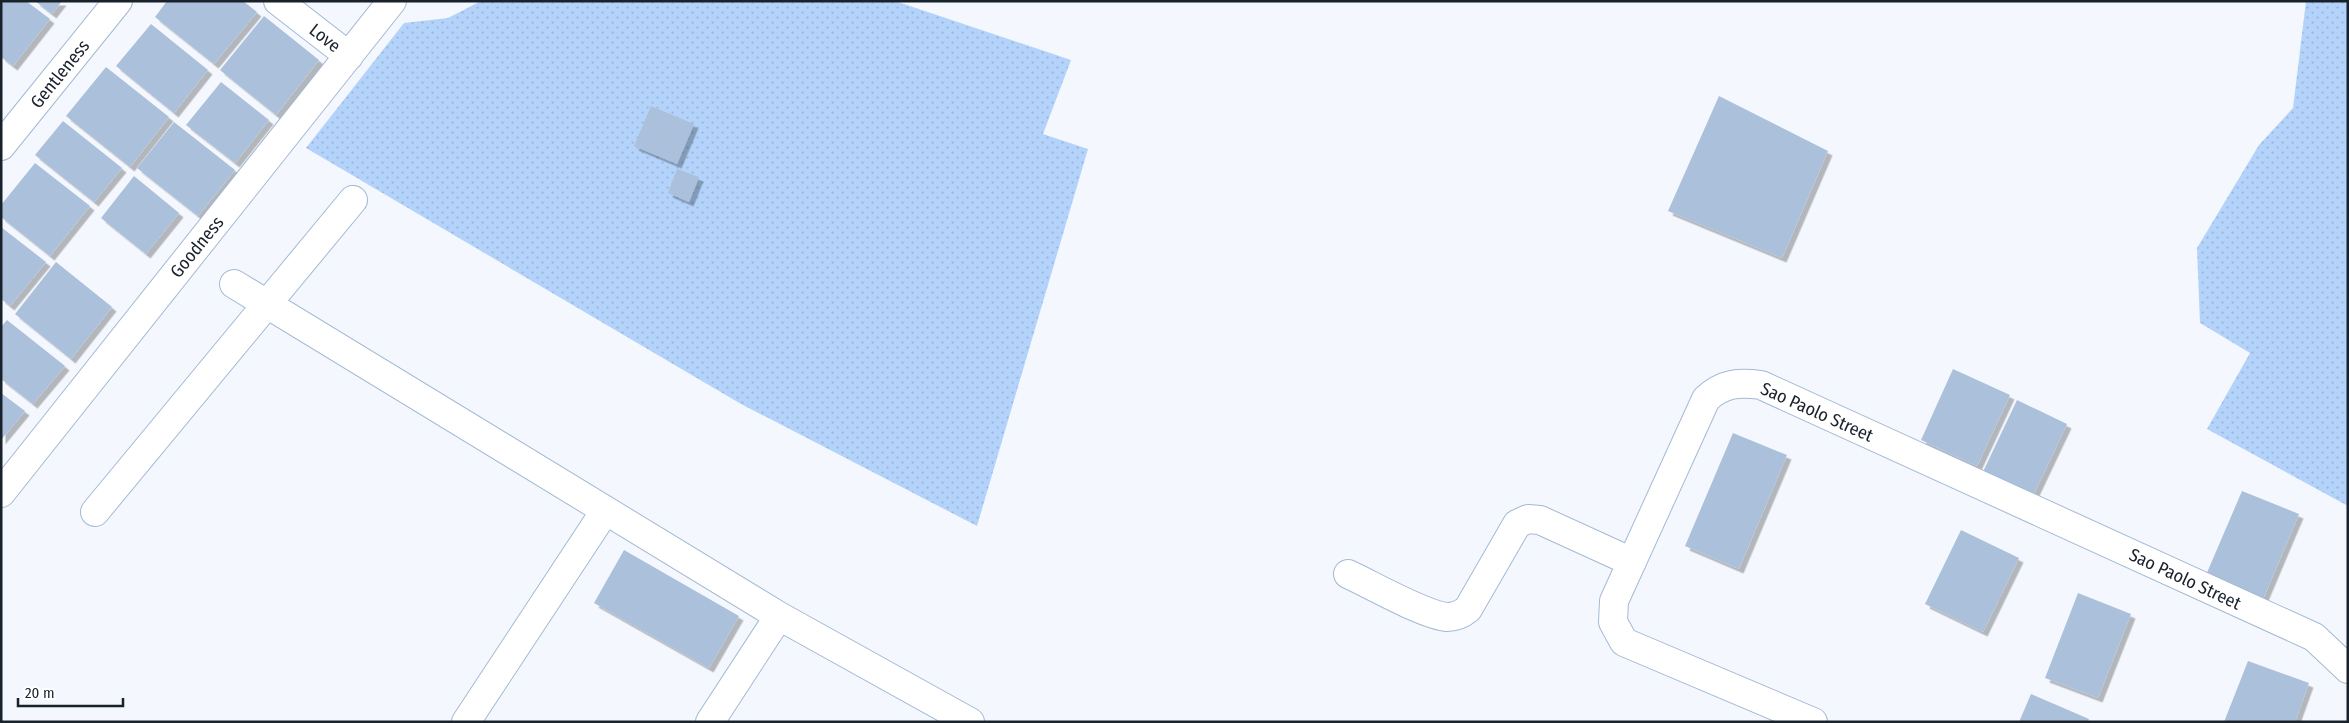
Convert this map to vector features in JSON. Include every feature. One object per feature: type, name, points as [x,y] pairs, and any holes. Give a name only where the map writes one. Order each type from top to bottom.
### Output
[{"type":"street","name":"Gentleness","points":[[1,146],[118,1]]},
{"type":"street","name":"Love","points":[[278,1],[349,56]]},
{"type":"street","name":"Goodness","points":[[1,493],[392,1]]},
{"type":"street","points":[[95,512],[353,200]]},
{"type":"street","points":[[234,284],[779,616],[970,722]]},
{"type":"street","name":"Sao Paolo Street","points":[[1813,722],[1624,642],[1614,622],[1612,611],[1614,601],[1706,398],[1715,390],[1728,384],[1761,385],[2314,637],[2348,669]]},
{"type":"street","points":[[466,722],[605,511]]},
{"type":"street","points":[[1348,574],[1432,614],[1448,617],[1462,615],[1468,609],[1517,524],[1528,518],[1540,520],[1632,562]]},
{"type":"street","points":[[710,722],[779,616]]},
{"type":"shaded area","points":[[481,1],[895,1],[1071,60],[1043,134],[1088,149],[977,526],[741,404],[306,148],[404,23],[448,18]]},
{"type":"shaded area","points":[[2306,1],[2348,1],[2348,506],[2207,429],[2250,353],[2200,323],[2197,248],[2259,145],[2293,108]]},
{"type":"building","points":[[1,1],[26,1],[50,19],[13,66],[1,57]]},
{"type":"building","points":[[35,1],[62,1],[52,14]]},
{"type":"building","points":[[167,1],[243,1],[257,12],[214,64],[155,17]]},
{"type":"building","points":[[264,16],[319,60],[276,115],[220,70]]},
{"type":"building","points":[[151,24],[208,70],[174,113],[116,66]]},
{"type":"building","points":[[106,67],[169,117],[130,167],[66,116]]},
{"type":"building","points":[[221,82],[269,120],[235,163],[186,125]]},
{"type":"building","points":[[1719,96],[1828,151],[1782,258],[1668,211]]},
{"type":"building","points":[[651,106],[694,124],[677,164],[634,146]]},
{"type":"building","points":[[63,121],[122,168],[94,202],[35,155]]},
{"type":"building","points":[[174,122],[235,170],[198,216],[137,168]]},
{"type":"building","points":[[35,163],[90,206],[50,256],[1,217],[1,205]]},
{"type":"building","points":[[677,169],[699,177],[689,202],[668,193]]},
{"type":"building","points":[[134,176],[179,213],[146,254],[101,218]]},
{"type":"building","points":[[1,227],[46,262],[10,306],[1,299]]},
{"type":"building","points":[[56,262],[112,307],[71,359],[15,314]]},
{"type":"building","points":[[7,320],[65,366],[33,404],[1,379],[1,327]]},
{"type":"building","points":[[1953,369],[2010,395],[1977,466],[1921,440]]},
{"type":"building","points":[[1,393],[25,411],[1,440]]},
{"type":"building","points":[[2017,400],[2067,424],[2031,500],[1981,476]]},
{"type":"building","points":[[1733,433],[1787,455],[1739,569],[1685,546]]},
{"type":"building","points":[[2242,491],[2299,514],[2263,599],[2206,575]]},
{"type":"building","points":[[1961,530],[2019,558],[1983,632],[1925,604]]},
{"type":"building","points":[[624,550],[739,616],[709,668],[594,603]]},
{"type":"building","points":[[2078,593],[2131,614],[2098,698],[2045,678]]},
{"type":"building","points":[[2248,661],[2309,683],[2295,722],[2224,722]]},
{"type":"building","points":[[2031,694],[2089,719],[2088,722],[2019,722]]}]
